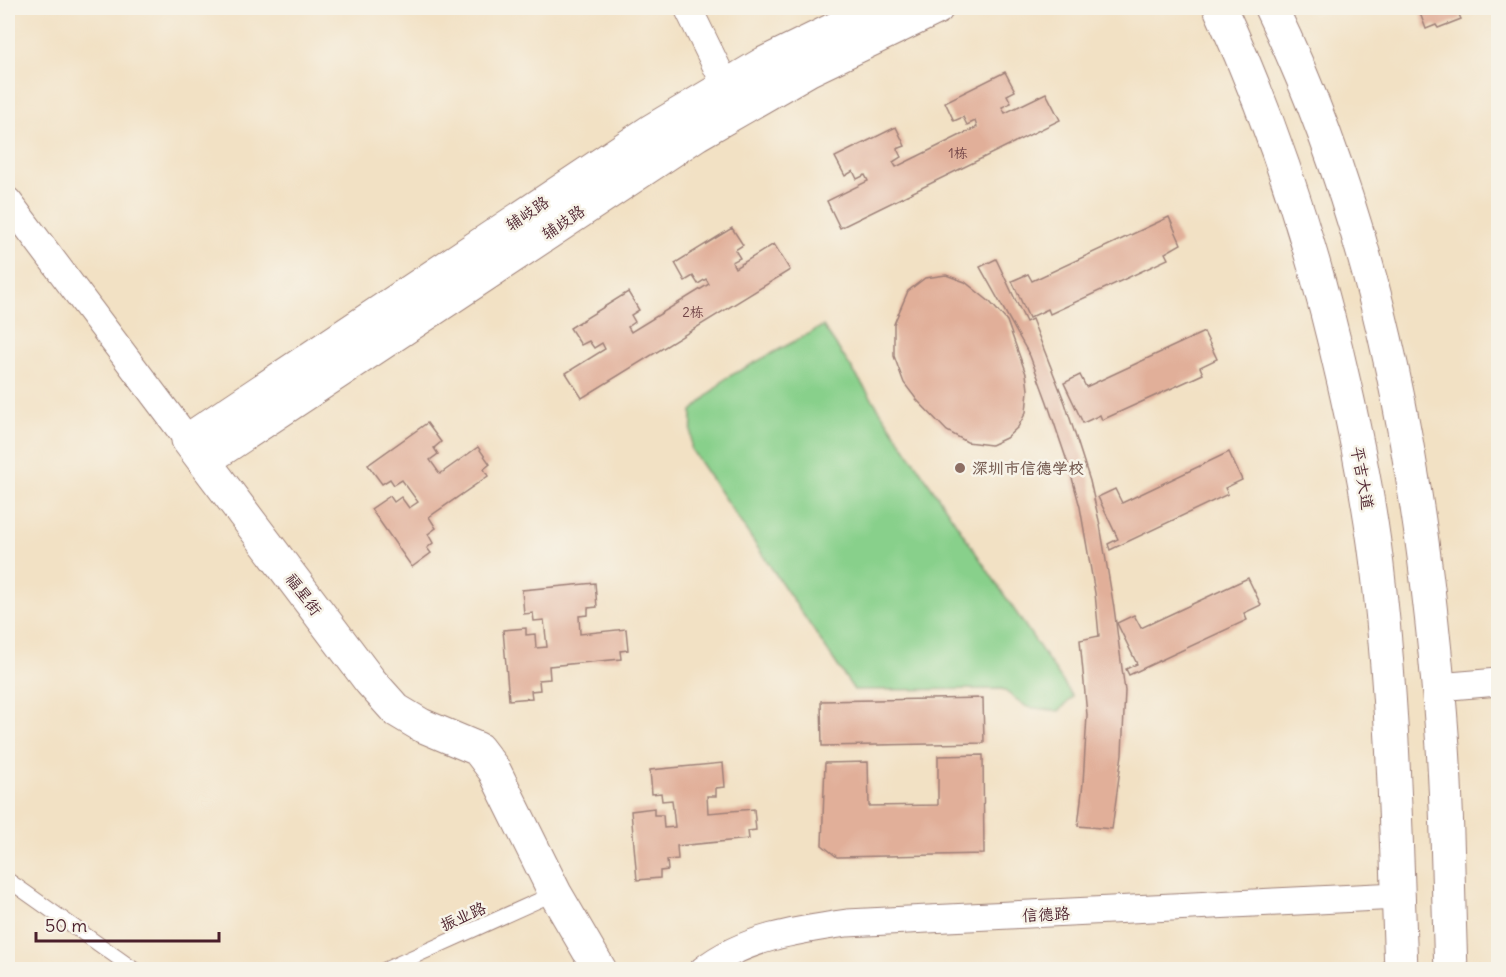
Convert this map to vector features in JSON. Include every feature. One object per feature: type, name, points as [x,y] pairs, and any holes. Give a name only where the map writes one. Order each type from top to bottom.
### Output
[{"type":"street","points":[[688,8],[726,86]]},
{"type":"street","name":"辅岐路","points":[[196,451],[601,163],[726,86],[828,31],[878,8]]},
{"type":"street","name":"辅歧路","points":[[196,451],[697,134],[808,70],[937,8]]},
{"type":"street","points":[[1271,8],[1312,100],[1335,163],[1374,292],[1393,371],[1421,540],[1438,687],[1443,750],[1451,969]]},
{"type":"street","name":"平吉大道","points":[[1221,14],[1270,127],[1313,261],[1332,330],[1361,467],[1379,583],[1386,664],[1393,754],[1401,969]]},
{"type":"street","name":"福星街","points":[[8,201],[370,681],[396,710],[421,725],[478,750],[495,770],[555,893],[600,969]]},
{"type":"street","points":[[1438,687],[1498,682]]},
{"type":"street","name":"信德路","points":[[704,969],[740,949],[772,936],[847,923],[1398,896]]},
{"type":"lane","points":[[8,880],[135,969]]},
{"type":"lane","name":"振业路","points":[[384,969],[555,893]]},
{"type":"green space","points":[[823,326],[1073,697],[1059,711],[1027,707],[1002,689],[854,690],[691,449],[692,411],[726,378]]},
{"type":"building","points":[[1418,8],[1456,8],[1461,19],[1438,28],[1436,25],[1426,29]]},
{"type":"building","points":[[1005,72],[1015,91],[1007,95],[1011,103],[1002,107],[1005,113],[1046,93],[1060,120],[840,228],[827,201],[868,181],[865,175],[857,179],[853,171],[845,176],[835,157],[896,127],[905,146],[897,149],[901,157],[893,162],[896,167],[977,127],[975,121],[967,125],[963,117],[954,121],[945,102]]},
{"type":"building","points":[[1169,217],[1181,244],[1165,253],[1168,259],[1050,314],[1048,309],[1029,318],[1012,281],[1028,274],[1032,281]]},
{"type":"building","points":[[732,228],[743,245],[735,250],[740,258],[732,262],[735,268],[774,244],[790,270],[582,398],[566,373],[605,349],[602,343],[594,348],[589,341],[581,345],[570,328],[628,292],[639,310],[631,315],[635,322],[628,327],[631,332],[709,284],[706,279],[698,284],[693,276],[685,281],[675,263]]},
{"type":"building","points":[[996,259],[1026,322],[1032,319],[1065,403],[1090,481],[1100,525],[1125,691],[1122,754],[1112,829],[1078,826],[1087,715],[1080,640],[1099,636],[1095,593],[1080,507],[1069,467],[1030,356],[980,267]]},
{"type":"building","points":[[946,275],[965,282],[990,302],[1007,321],[1026,374],[1028,390],[1026,412],[1018,427],[1006,438],[991,445],[967,442],[947,431],[904,383],[894,356],[894,324],[908,291],[925,278]]},
{"type":"building","points":[[1204,332],[1217,359],[1200,367],[1203,374],[1102,420],[1100,415],[1083,423],[1064,383],[1080,375],[1086,387]]},
{"type":"building","points":[[427,423],[441,442],[434,448],[438,454],[430,460],[440,474],[478,447],[490,464],[484,469],[488,476],[429,517],[436,528],[428,534],[433,543],[427,548],[431,553],[412,567],[371,509],[390,496],[394,502],[401,497],[409,508],[418,502],[402,480],[394,485],[390,479],[382,484],[368,465]]},
{"type":"building","points":[[1229,452],[1242,480],[1225,488],[1228,494],[1110,550],[1108,544],[1118,539],[1098,497],[1115,489],[1122,503]]},
{"type":"building","points":[[1248,578],[1261,605],[1244,613],[1247,620],[1129,675],[1126,669],[1137,664],[1117,623],[1134,615],[1141,628]]},
{"type":"building","points":[[595,583],[597,607],[588,608],[588,615],[579,616],[580,634],[626,629],[628,650],[620,651],[621,659],[549,666],[550,679],[539,680],[540,690],[531,691],[532,698],[509,700],[503,630],[526,628],[526,635],[535,634],[536,648],[547,647],[544,620],[534,621],[533,613],[524,614],[522,590]]},
{"type":"building","points":[[983,698],[984,743],[822,746],[821,701]]},
{"type":"building","points":[[983,755],[984,854],[837,857],[822,845],[825,763],[868,762],[869,806],[938,805],[938,756]]},
{"type":"building","points":[[723,763],[725,787],[716,788],[716,796],[707,796],[708,813],[754,809],[756,830],[748,831],[749,839],[677,846],[678,859],[667,860],[668,870],[660,871],[660,878],[637,880],[631,811],[654,808],[654,815],[663,815],[664,828],[675,827],[672,800],[662,801],[661,793],[652,794],[650,770]]},
{"type":"place","name":"深圳市信德学校","points":[[960,468]]}]
